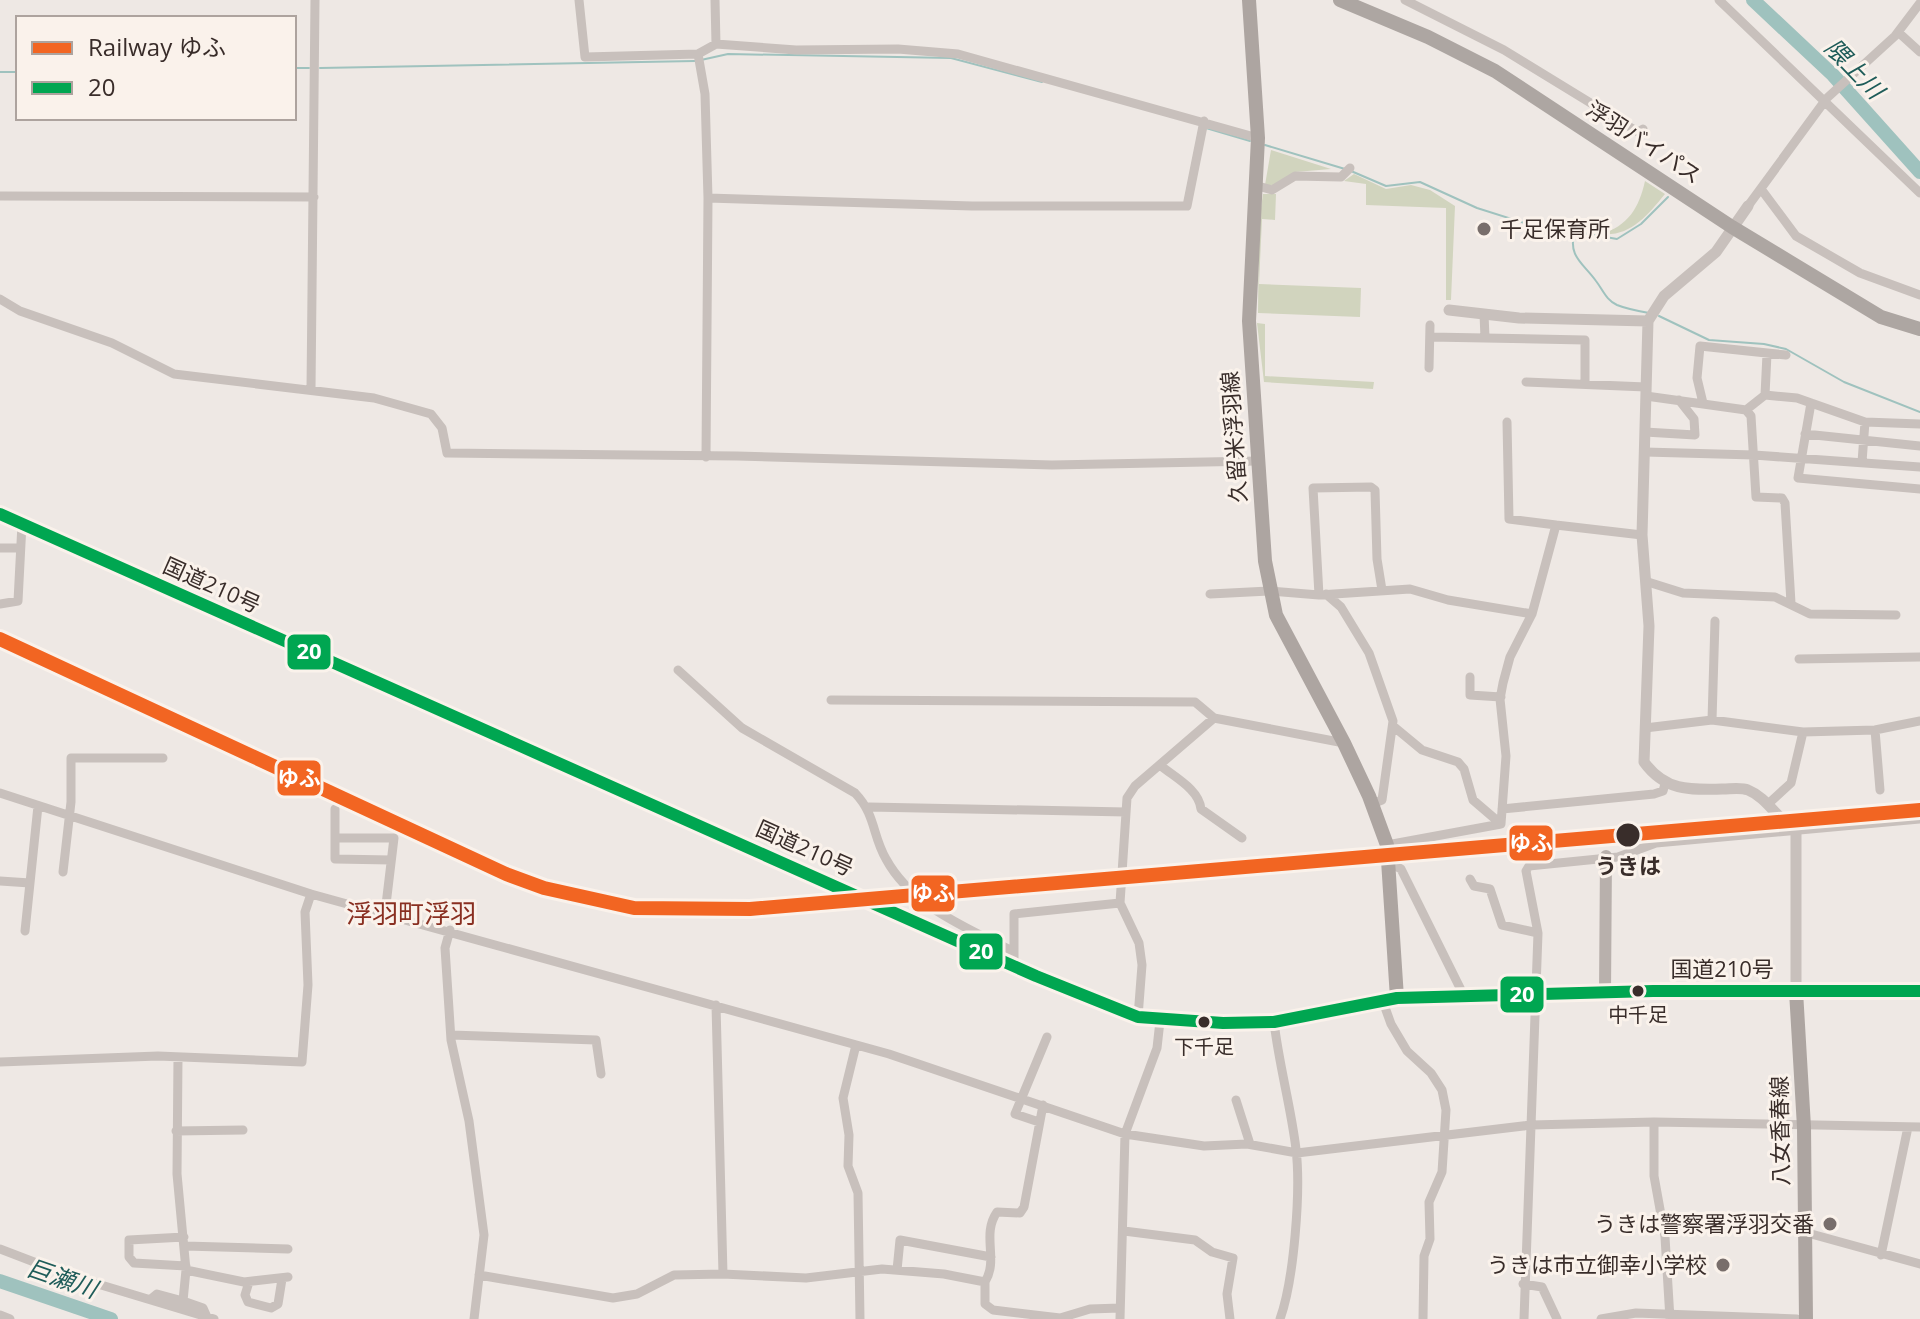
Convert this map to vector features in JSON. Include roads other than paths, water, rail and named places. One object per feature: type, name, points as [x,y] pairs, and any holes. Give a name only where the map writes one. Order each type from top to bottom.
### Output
[{"type":"highway","name":"浮羽バイパス","points":[[1340,0],[1428,37],[1495,71],[1732,227],[1881,317],[1920,329]]},
{"type":"highway","name":"国道210号","points":[[0,514],[814,877],[1014,959],[1138,1017],[1160,1021],[1274,1022],[1390,998],[1920,991]]},
{"type":"main road","name":"久留米浮羽線","points":[[1249,0],[1258,138],[1258,186],[1253,215],[1249,306],[1257,461],[1269,591],[1276,615],[1344,743],[1387,845],[1390,863],[1390,998]]},
{"type":"main road","points":[[1605,993],[1606,856]]},
{"type":"main road","name":"八女香春線","points":[[1796,991],[1804,1127],[1806,1319]]},
{"type":"street","points":[[311,389],[315,0]]},
{"type":"street","points":[[579,0],[585,57],[699,60],[716,44],[958,54],[1258,138]]},
{"type":"street","points":[[715,0],[716,44]]},
{"type":"street","points":[[1405,0],[1504,50],[1638,132],[1643,129]]},
{"type":"street","points":[[1719,0],[1920,193]]},
{"type":"street","points":[[1796,830],[1783,823],[1768,804],[1746,789],[1694,790],[1665,784],[1644,762],[1648,582],[1642,535],[1648,321],[1656,305],[1716,252],[1825,100],[1896,34],[1918,3]]},
{"type":"street","points":[[1896,34],[1920,52]]},
{"type":"street","points":[[699,60],[708,198],[706,457]]},
{"type":"street","points":[[708,198],[972,206],[1187,206],[1204,121]]},
{"type":"street","points":[[1258,186],[1272,190],[1295,176],[1341,177],[1348,171]]},
{"type":"street","points":[[1761,189],[1796,236],[1860,273],[1920,295]]},
{"type":"street","points":[[0,196],[314,197]]},
{"type":"street","points":[[0,299],[20,311],[112,343],[174,374],[374,398],[431,414],[442,428],[447,453],[1052,465],[1257,461]]},
{"type":"street","points":[[1449,310],[1648,321]]},
{"type":"street","points":[[1484,314],[1485,338]]},
{"type":"street","points":[[1429,368],[1430,325]]},
{"type":"street","points":[[1430,337],[1585,340],[1585,384]]},
{"type":"street","points":[[1703,403],[1697,378],[1700,346],[1786,355]]},
{"type":"street","points":[[1765,395],[1767,354]]},
{"type":"street","points":[[1526,382],[1585,384],[1746,410],[1751,416],[1756,497],[1782,498],[1785,503],[1791,603]]},
{"type":"street","points":[[1746,410],[1765,395],[1811,403],[1865,422],[1920,424]]},
{"type":"street","points":[[1645,432],[1695,435],[1694,419],[1679,400]]},
{"type":"street","points":[[1811,403],[1798,478],[1920,489]]},
{"type":"street","points":[[1507,422],[1509,519],[1642,535]]},
{"type":"street","points":[[1862,462],[1865,422]]},
{"type":"street","points":[[1805,434],[1920,446]]},
{"type":"street","points":[[1645,452],[1800,457],[1920,467]]},
{"type":"street","points":[[1372,804],[1382,800],[1393,726],[1369,653],[1341,607],[1323,594],[1313,488],[1371,487],[1375,490],[1377,559],[1382,590]]},
{"type":"street","points":[[0,604],[18,601],[22,524]]},
{"type":"street","points":[[1501,824],[1506,756],[1501,697],[1510,657],[1532,614],[1556,525]]},
{"type":"street","points":[[0,548],[19,548]]},
{"type":"street","points":[[1648,582],[1683,593],[1775,597],[1810,614],[1896,615]]},
{"type":"street","points":[[1210,594],[1269,591],[1323,594],[1410,589],[1448,600],[1532,614]]},
{"type":"street","points":[[1712,720],[1715,621]]},
{"type":"street","points":[[1799,659],[1920,657]]},
{"type":"street","points":[[678,670],[742,728],[855,793],[869,807],[884,857],[905,884],[931,909],[1014,959]]},
{"type":"street","points":[[1470,677],[1470,695],[1501,697]]},
{"type":"street","points":[[831,700],[1195,702],[1214,718],[1344,743]]},
{"type":"street","points":[[1138,1017],[1142,965],[1139,943],[1120,903],[1127,798],[1135,786],[1214,718]]},
{"type":"street","points":[[1645,728],[1712,720],[1803,732],[1875,730],[1920,721]]},
{"type":"street","points":[[1393,726],[1422,750],[1458,762],[1464,769],[1473,800],[1501,824]]},
{"type":"street","points":[[1875,730],[1880,790]]},
{"type":"street","points":[[1768,804],[1791,783],[1803,732]]},
{"type":"street","points":[[63,872],[70,816],[71,758],[163,758]]},
{"type":"street","points":[[1160,765],[1192,790],[1201,809],[1242,838]]},
{"type":"street","points":[[1502,809],[1654,794],[1663,791],[1665,784]]},
{"type":"street","points":[[0,793],[311,894],[450,930],[856,1045],[1021,1097],[1125,1134],[1204,1146],[1250,1144],[1297,1153],[1531,1125],[1654,1122],[1920,1127]]},
{"type":"street","points":[[25,931],[38,806]]},
{"type":"street","points":[[869,807],[1126,812]]},
{"type":"street","points":[[335,809],[335,859],[391,860]]},
{"type":"street","points":[[1524,1319],[1523,1284],[1538,995],[1538,933],[1526,871],[1529,866],[1618,857],[1656,843],[1920,819]]},
{"type":"street","points":[[1387,845],[1501,824]]},
{"type":"street","points":[[1796,830],[1796,991]]},
{"type":"street","points":[[335,838],[394,838],[385,913]]},
{"type":"street","points":[[1390,863],[1401,869],[1465,998]]},
{"type":"street","points":[[1470,879],[1474,886],[1490,889],[1502,925],[1538,933]]},
{"type":"street","points":[[0,881],[30,883]]},
{"type":"street","points":[[0,1062],[178,1057],[302,1062],[302,1021],[308,985],[305,912],[311,894]]},
{"type":"street","points":[[1014,959],[1014,914],[1120,903]]},
{"type":"street","points":[[450,930],[445,948],[451,1035],[469,1121],[484,1235],[474,1319]]},
{"type":"street","points":[[1390,998],[1391,1024],[1407,1051],[1431,1073],[1442,1090],[1446,1110],[1442,1172],[1429,1202],[1430,1239],[1424,1256],[1423,1319]]},
{"type":"street","points":[[716,1005],[723,1274]]},
{"type":"street","points":[[1120,1319],[1125,1134],[1157,1048],[1160,1021]]},
{"type":"street","points":[[1274,1022],[1280,1079],[1297,1153],[1295,1241],[1280,1319]]},
{"type":"street","points":[[451,1035],[596,1040],[601,1074]]},
{"type":"street","points":[[1039,1122],[1015,1114],[1047,1037]]},
{"type":"street","points":[[856,1045],[843,1098],[849,1135],[848,1166],[858,1193],[860,1319]]},
{"type":"street","points":[[178,1057],[176,1131],[186,1268],[183,1301]]},
{"type":"street","points":[[1236,1100],[1250,1144]]},
{"type":"street","points":[[1043,1105],[1024,1207],[1020,1213],[997,1212],[992,1219],[988,1236],[991,1257],[990,1274],[985,1282],[985,1304],[993,1310],[1060,1318],[1090,1309],[1120,1308]]},
{"type":"street","points":[[1654,1122],[1654,1176],[1665,1237],[1670,1316]]},
{"type":"street","points":[[1881,1255],[1908,1127]]},
{"type":"street","points":[[176,1131],[243,1130]]},
{"type":"street","points":[[1124,1231],[1195,1240],[1212,1252],[1233,1258],[1227,1294],[1230,1319]]},
{"type":"street","points":[[1803,1232],[1920,1264]]},
{"type":"street","points":[[249,1282],[245,1295],[248,1302],[271,1308],[278,1304],[285,1278],[249,1282],[186,1268],[134,1263],[129,1257],[129,1240],[288,1249]]},
{"type":"street","points":[[897,1270],[900,1240],[991,1257]]},
{"type":"street","points":[[0,1249],[68,1275],[211,1318]]},
{"type":"street","points":[[479,1275],[613,1298],[637,1294],[674,1275],[806,1278],[897,1270],[985,1282]]},
{"type":"street","points":[[1523,1284],[1542,1287],[1557,1319]]},
{"type":"street","points":[[151,1299],[157,1294],[183,1301],[203,1308],[211,1318]]},
{"type":"street","points":[[0,1315],[10,1319]]},
{"type":"street","points":[[1601,1319],[1670,1316],[1797,1319]]},
{"type":"waterway","name":"隈上川","points":[[1753,0],[1833,75],[1920,172]]},
{"type":"waterway","points":[[701,60],[728,54],[951,58],[1042,82]]},
{"type":"waterway","points":[[320,68],[695,61]]},
{"type":"waterway","points":[[296,68],[309,68]]},
{"type":"waterway","points":[[0,72],[16,72]]},
{"type":"waterway","points":[[1206,128],[1250,141]]},
{"type":"waterway","points":[[1265,145],[1345,169]]},
{"type":"waterway","points":[[1351,171],[1386,186],[1420,182],[1477,208],[1534,226],[1575,231],[1575,253],[1607,298],[1621,306],[1649,313]]},
{"type":"waterway","points":[[1577,232],[1617,239],[1641,224],[1668,197]]},
{"type":"waterway","points":[[1659,316],[1709,340],[1764,344],[1786,349],[1844,382],[1920,412]]},
{"type":"waterway","name":"巨瀬川","points":[[0,1281],[111,1319]]},
{"type":"rail line","name":"ゆふ","points":[[0,639],[506,874],[544,888],[634,908],[750,909],[1920,810]]},
{"type":"place","name":"千足保育所","points":[[1484,229]]},
{"type":"place","name":"うきは","points":[[1628,835]]},
{"type":"place","name":"中千足","points":[[1638,991]]},
{"type":"place","name":"下千足","points":[[1204,1022]]},
{"type":"place","name":"うきは警察署浮羽交番","points":[[1830,1224]]},
{"type":"place","name":"うきは市立御幸小学校","points":[[1723,1265]]},
{"type":"district","name":"浮羽町浮羽","points":[[411,914]]}]
